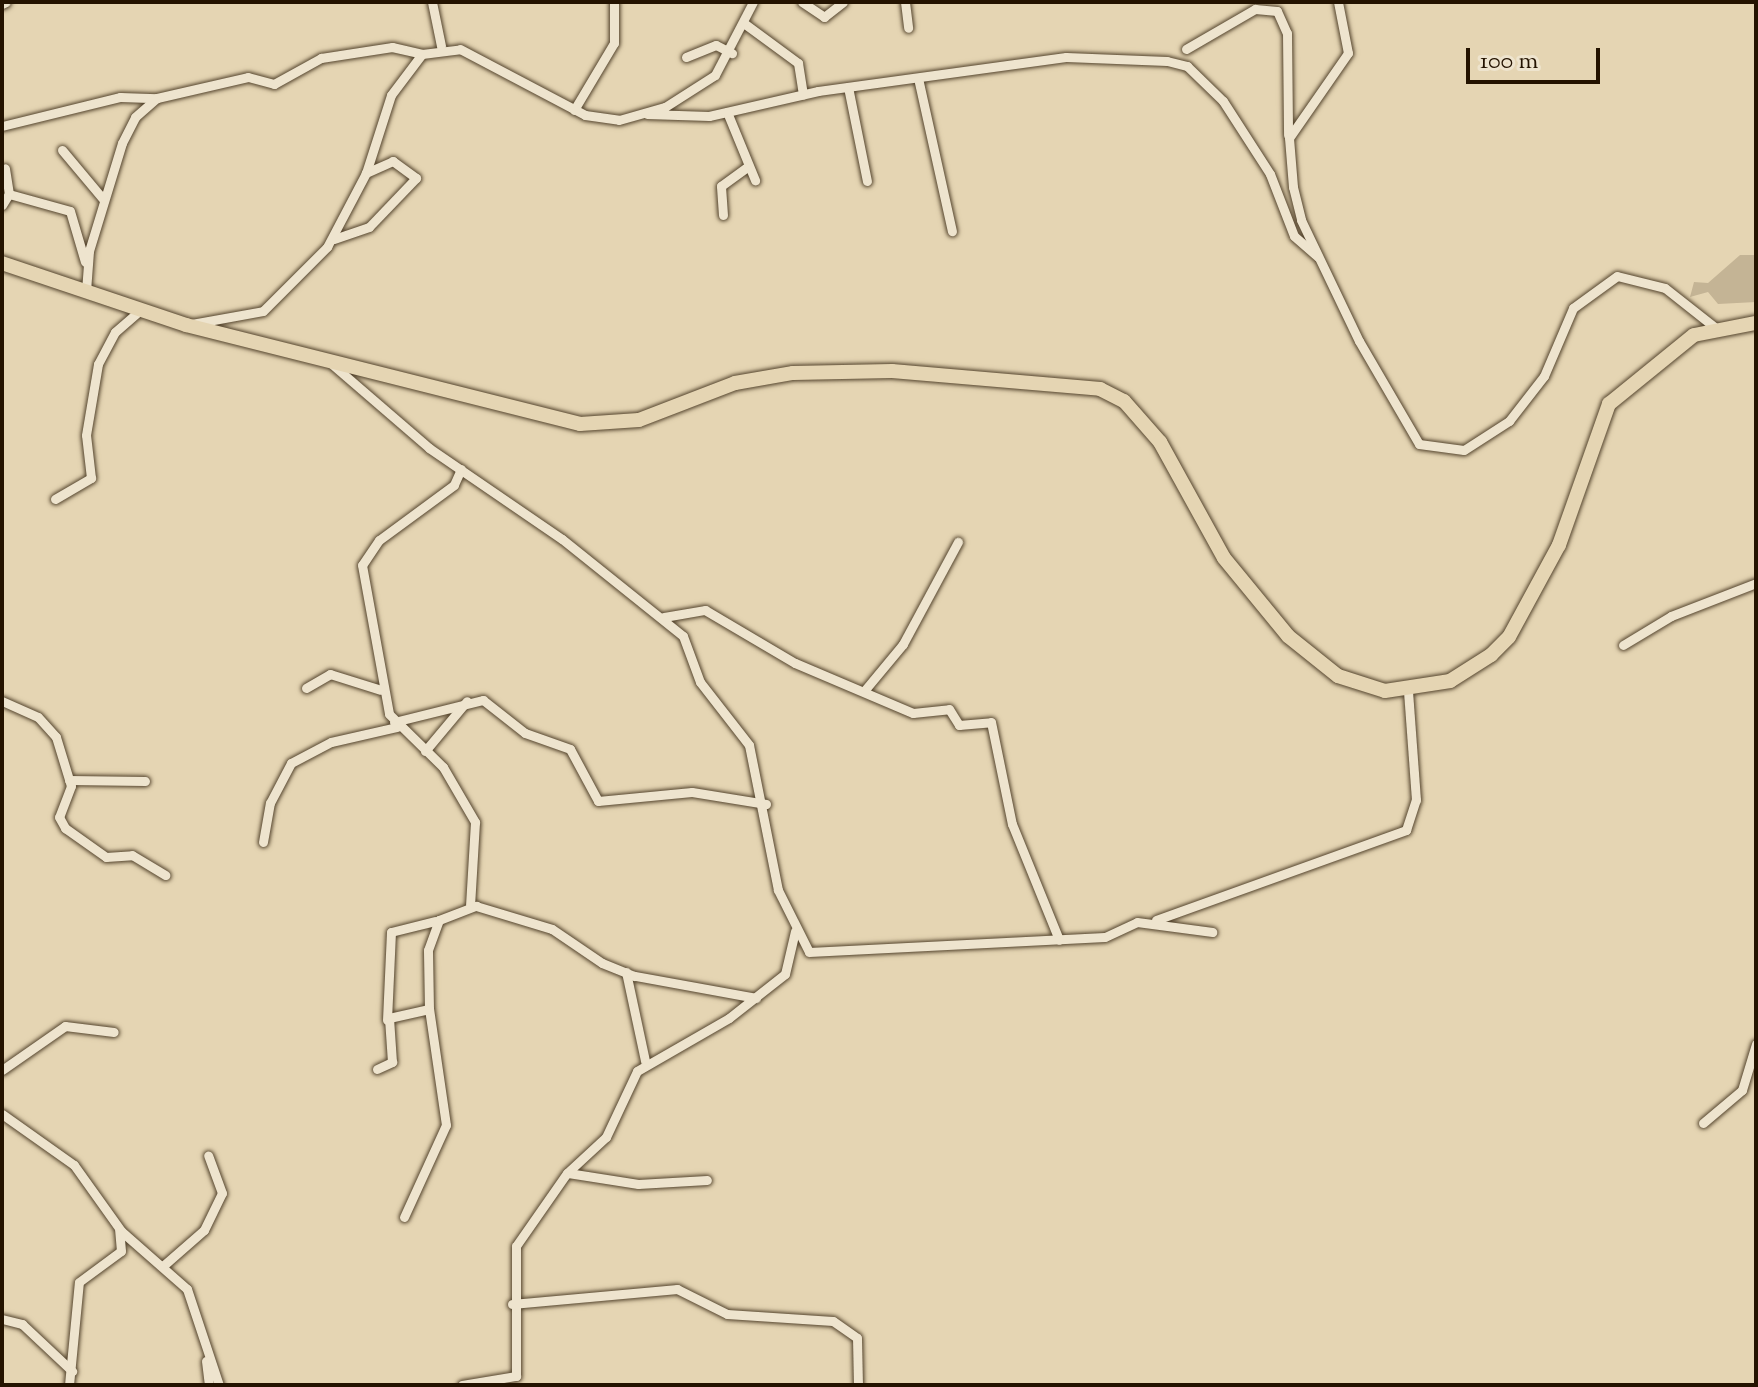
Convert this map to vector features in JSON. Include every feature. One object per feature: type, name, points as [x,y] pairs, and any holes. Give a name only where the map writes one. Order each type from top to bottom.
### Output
[{"type":"highway","points":[[2,263],[186,325],[330,363],[599,425],[793,373],[933,374],[1100,389],[1124,401],[1160,442],[1224,558],[1288,636],[1338,676],[1408,691],[1472,670],[1509,637],[1559,545],[1609,404],[1677,345],[1717,329],[1756,323]]},
{"type":"street","points":[[432,2],[441,46]]},
{"type":"street","points":[[574,110],[614,43],[614,2]]},
{"type":"street","points":[[647,114],[700,87],[732,53],[753,2]]},
{"type":"street","points":[[802,2],[824,17],[843,2]]},
{"type":"street","points":[[905,2],[908,28]]},
{"type":"street","points":[[1289,138],[1348,53],[1338,2]]},
{"type":"street","points":[[1186,49],[1255,9],[1277,11],[1287,33],[1289,138],[1301,220],[1402,425],[1434,450],[1464,450],[1509,421],[1544,376],[1573,308],[1617,276],[1665,288],[1717,329]]},
{"type":"street","points":[[745,24],[798,63],[803,95]]},
{"type":"street","points":[[686,57],[716,45],[732,53]]},
{"type":"street","points":[[186,325],[263,311],[334,239],[366,173],[391,95],[422,54],[441,46],[473,54],[574,110],[603,119],[647,114],[727,112],[848,87],[1066,57],[1187,66],[1223,101],[1270,174],[1294,236],[1318,257]]},
{"type":"street","points":[[2,126],[120,97],[157,98],[248,77],[274,84],[321,58],[392,47],[422,54]]},
{"type":"street","points":[[918,78],[952,231]]},
{"type":"street","points":[[848,87],[867,181]]},
{"type":"street","points":[[86,291],[86,265],[131,122],[157,98]]},
{"type":"street","points":[[727,112],[755,180]]},
{"type":"street","points":[[62,150],[104,200]]},
{"type":"street","points":[[334,239],[369,227],[416,178],[393,161],[366,173]]},
{"type":"street","points":[[723,215],[721,186],[749,166]]},
{"type":"street","points":[[2,205],[9,194],[5,168]]},
{"type":"street","points":[[9,194],[70,211],[86,265]]},
{"type":"street","points":[[55,499],[91,478],[86,435],[98,364],[115,332],[140,310]]},
{"type":"street","points":[[330,363],[461,469],[664,617],[683,636],[700,682],[736,720],[766,804],[778,890],[795,931],[818,955],[920,941],[1059,940],[1152,922],[1406,830],[1416,800],[1408,691]]},
{"type":"street","points":[[461,469],[454,485],[389,531],[364,561],[381,690],[395,725],[425,751],[475,822],[470,905]]},
{"type":"street","points":[[864,691],[903,644],[958,542]]},
{"type":"street","points":[[1623,645],[1671,616],[1756,583]]},
{"type":"street","points":[[664,617],[705,610],[753,642],[913,713],[949,709],[956,724],[992,724],[1012,824],[1059,940]]},
{"type":"street","points":[[306,688],[330,674],[381,690]]},
{"type":"street","points":[[2,701],[48,727],[69,780],[69,803],[59,817],[65,828],[106,857],[132,855],[165,875]]},
{"type":"street","points":[[263,842],[270,803],[291,763],[331,742],[467,701],[492,702],[525,733],[570,749],[598,801],[692,792],[766,804]]},
{"type":"street","points":[[425,751],[467,701]]},
{"type":"street","points":[[69,780],[145,781]]},
{"type":"street","points":[[377,1069],[392,1062],[387,1020],[391,932],[439,920],[470,905],[552,929],[626,972],[756,998]]},
{"type":"street","points":[[404,1217],[446,1125],[429,1009],[429,941],[439,920]]},
{"type":"street","points":[[1152,922],[1212,932]]},
{"type":"street","points":[[645,1061],[693,1041],[756,998],[787,971],[795,931]]},
{"type":"street","points":[[462,1385],[516,1376],[512,1304],[516,1246],[568,1173],[606,1137],[645,1061],[626,972]]},
{"type":"street","points":[[387,1020],[429,1009]]},
{"type":"street","points":[[2,1070],[65,1026],[114,1032]]},
{"type":"street","points":[[1703,1123],[1742,1090],[1756,1044]]},
{"type":"street","points":[[2,1114],[74,1165],[118,1227],[164,1265],[191,1294],[219,1385]]},
{"type":"street","points":[[164,1265],[204,1230],[222,1193],[208,1155]]},
{"type":"street","points":[[568,1173],[638,1184],[707,1180]]},
{"type":"street","points":[[69,1385],[79,1282],[123,1247],[118,1227]]},
{"type":"street","points":[[512,1304],[677,1289],[727,1314],[842,1323],[857,1338],[858,1385]]},
{"type":"street","points":[[2,1319],[22,1324],[72,1371]]},
{"type":"street","points":[[207,1352],[209,1385]]},
{"type":"shaded area","points":[[1740,255],[1756,255],[1756,302],[1718,304],[1708,292],[1690,297],[1694,282],[1708,283]]}]
